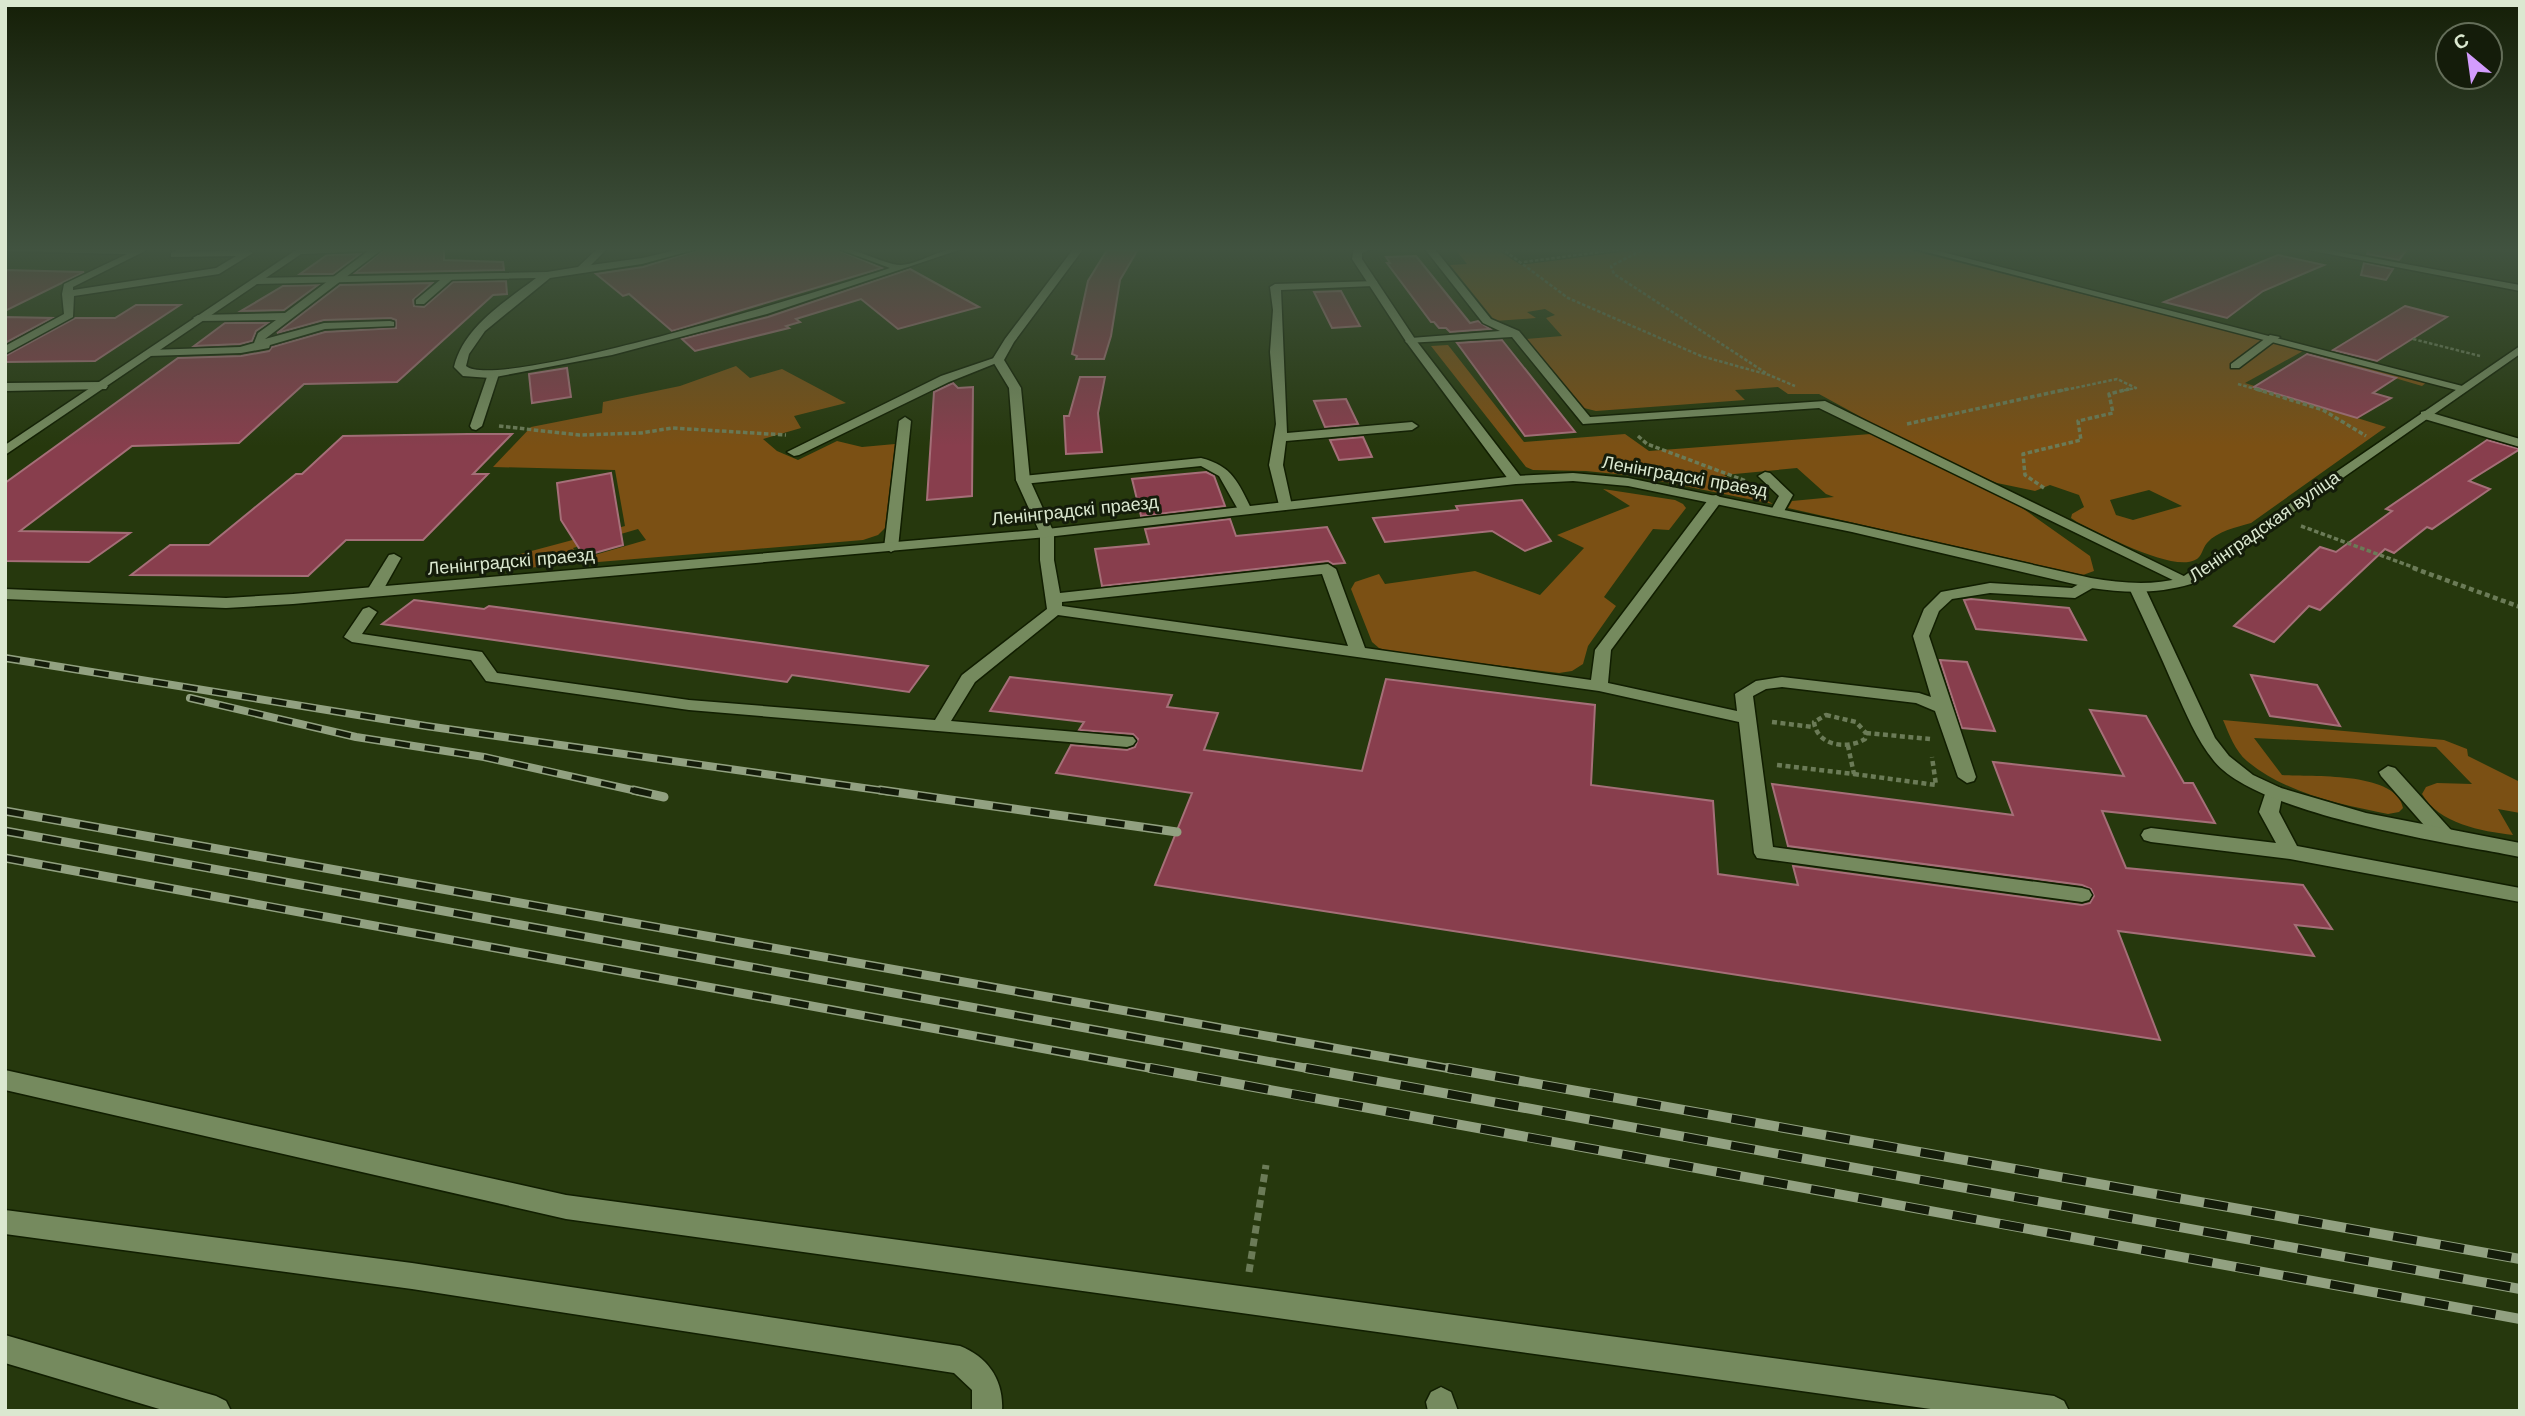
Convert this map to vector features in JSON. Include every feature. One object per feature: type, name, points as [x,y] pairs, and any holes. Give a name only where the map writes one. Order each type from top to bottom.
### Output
[{"type":"street","points":[[5,351],[69,314]]},
{"type":"street","points":[[5,451],[204,314]]},
{"type":"street","points":[[264,346],[259,341],[262,335],[291,314]]},
{"type":"street","points":[[501,314],[478,333],[460,356],[460,367],[467,373],[493,374],[583,358],[755,314]]},
{"type":"street","points":[[794,452],[945,379],[998,360],[1029,314]]},
{"type":"street","points":[[1278,314],[1276,352],[1282,424],[1276,465],[1285,506]]},
{"type":"street","points":[[1393,314],[1516,480]]},
{"type":"street","points":[[1482,314],[1487,321],[1515,333],[1587,421],[1821,404],[2186,581]]},
{"type":"street","points":[[2182,314],[2464,388]]},
{"type":"street","points":[[198,318],[288,316]]},
{"type":"street","points":[[149,353],[241,350],[264,346],[324,326],[390,324]]},
{"type":"street","points":[[1411,341],[1515,333]]},
{"type":"street","points":[[2235,366],[2274,337]]},
{"type":"street","name":"Ленінградская вуліца","points":[[2138,590],[2165,588],[2186,581],[2520,349]]},
{"type":"street","points":[[998,360],[1015,388],[1023,480],[1048,533],[1047,560],[1054,604]]},
{"type":"street","points":[[477,424],[493,374]]},
{"type":"street","points":[[5,387],[102,386]]},
{"type":"street","points":[[2425,415],[2520,443]]},
{"type":"street","points":[[891,548],[905,421]]},
{"type":"street","points":[[1279,438],[1412,426]]},
{"type":"street","points":[[1023,480],[1201,462],[1218,466],[1226,472],[1245,510]]},
{"type":"street","points":[[1765,476],[1786,495],[1777,512]]},
{"type":"street","name":"Ленінградскі праезд","points":[[5,594],[226,603],[374,592],[1048,533],[1516,480],[1573,477],[1628,482],[1716,499],[2091,583],[2138,590]]},
{"type":"street","points":[[1599,686],[1603,650],[1716,499]]},
{"type":"street","points":[[374,592],[394,558]]},
{"type":"street","points":[[939,727],[968,680],[1054,604],[1328,569],[1360,654]]},
{"type":"street","points":[[1967,777],[1943,709],[1922,636],[1932,610],[1947,595],[1990,588],[2075,593],[2091,583]]},
{"type":"street","points":[[2138,590],[2207,739],[2222,760],[2246,779],[2274,792],[2365,819],[2520,850]]},
{"type":"street","points":[[1054,604],[1360,654],[1599,686],[1752,719]]},
{"type":"street","points":[[369,612],[352,637],[477,656],[492,677],[689,705],[1127,741]]},
{"type":"street","points":[[1943,709],[1919,698],[1782,682],[1762,685],[1744,694],[1752,719],[1764,853],[2082,895]]},
{"type":"street","points":[[2388,772],[2444,835]]},
{"type":"street","points":[[2274,792],[2269,812],[2290,852]]},
{"type":"street","points":[[2151,835],[2290,852],[2520,895]]},
{"type":"street","points":[[5,1080],[566,1207],[2054,1411]]},
{"type":"street","points":[[5,1222],[412,1276],[960,1360],[981,1375],[989,1400],[987,1411]]},
{"type":"street","points":[[5,1349],[216,1411]]},
{"type":"path","points":[[1604,314],[1701,356],[1769,375],[1805,390],[1821,404]]},
{"type":"path","points":[[1676,314],[1769,375]]},
{"type":"path","points":[[2413,340],[2501,362]]},
{"type":"path","points":[[2235,366],[2224,373],[2225,378],[2323,410],[2382,445]]},
{"type":"path","points":[[1875,430],[2117,379],[2136,388],[2109,394],[2113,412],[2078,421],[2081,440],[2023,454],[2025,475],[2059,501],[2061,521]]},
{"type":"path","points":[[1621,419],[1647,444],[1786,495]]},
{"type":"path","points":[[477,424],[579,435],[641,433],[672,428],[705,432],[761,432],[818,440]]},
{"type":"path","points":[[2277,517],[2520,607]]},
{"type":"path","points":[[1813,727],[1818,718],[1836,715],[1856,722],[1866,733],[1930,739]]},
{"type":"path","points":[[1752,719],[1813,727],[1823,739],[1848,746],[1860,744],[1866,733]]},
{"type":"path","points":[[1767,764],[1936,785],[1930,739],[1925,727]]},
{"type":"path","points":[[1848,746],[1854,774]]},
{"type":"path","points":[[1245,1301],[1266,1165]]},
{"type":"shaded area","points":[[1489,314],[1530,314],[1536,318],[1495,321]]},
{"type":"shaded area","points":[[2161,314],[2427,382],[2422,386],[2303,351],[2245,383],[2386,427],[2251,523],[2216,535],[2197,559],[2170,561],[2136,550],[2071,518],[2072,514],[2084,507],[2079,495],[2050,485],[2035,491],[1997,483],[1892,434],[1819,394],[1788,394],[1778,387],[1735,390],[1745,400],[1596,411],[1584,408],[1526,339],[1562,336],[1546,318],[1555,315]],"holes":[[[2149,490],[2182,506],[2133,520],[2116,515],[2110,500]]]},
{"type":"shaded area","points":[[1448,345],[1524,442],[1625,434],[1649,451],[1871,434],[2018,505],[2090,556],[2094,571],[2083,575],[1788,508],[1792,501],[1834,497],[1826,494],[1797,468],[1724,475],[1773,504],[1635,476],[1586,471],[1533,470],[1526,467],[1431,346]]},
{"type":"shaded area","points":[[736,366],[750,378],[782,369],[846,403],[794,416],[801,428],[763,439],[777,451],[798,460],[837,441],[862,447],[895,444],[885,528],[878,535],[863,540],[441,575],[625,526],[615,470],[493,467],[531,427],[602,413],[603,402],[680,386]],"holes":[[[638,529],[646,540],[581,559],[573,548]]]},
{"type":"shaded area","points":[[1603,489],[1675,500],[1686,508],[1669,530],[1653,529],[1604,597],[1616,606],[1588,646],[1583,664],[1572,671],[1559,673],[1391,652],[1372,642],[1351,589],[1355,582],[1379,574],[1385,584],[1475,571],[1540,595],[1584,548],[1557,535],[1630,506]]},
{"type":"shaded area","points":[[2223,720],[2444,740],[2467,749],[2468,756],[2520,782],[2520,813],[2498,809],[2513,835],[2462,824],[2429,804],[2422,794],[2426,787],[2437,783],[2472,784],[2436,747],[2254,738],[2282,775],[2351,778],[2386,788],[2397,796],[2403,808],[2399,812],[2388,814],[2333,802],[2279,782],[2243,757]]},
{"type":"building","points":[[121,314],[166,314],[95,361],[5,362],[5,356],[75,318],[115,318]]},
{"type":"building","points":[[302,314],[472,314],[397,382],[304,384],[239,443],[132,446],[20,531],[130,533],[89,562],[5,561],[5,483],[178,358],[241,356],[269,351],[272,347],[325,332],[396,328],[396,320],[324,320],[277,333]]},
{"type":"building","points":[[652,314],[728,314],[672,331]]},
{"type":"building","points":[[777,314],[812,314],[796,319],[800,322],[786,326],[789,328],[695,351],[682,339]]},
{"type":"building","points":[[880,314],[953,314],[898,329]]},
{"type":"building","points":[[1081,314],[1115,314],[1104,359],[1076,359],[1077,356],[1072,354]]},
{"type":"building","points":[[1325,314],[1354,314],[1360,326],[1332,328]]},
{"type":"building","points":[[1425,314],[1463,314],[1470,323],[1478,321],[1490,329],[1450,332],[1431,322]]},
{"type":"building","points":[[2212,314],[2232,314],[2227,318]]},
{"type":"building","points":[[2392,314],[2436,314],[2447,317],[2377,361],[2333,350]]},
{"type":"building","points":[[5,317],[52,318],[5,343]]},
{"type":"building","points":[[225,323],[268,323],[256,331],[252,341],[194,346]]},
{"type":"building","points":[[1502,340],[1575,432],[1525,436],[1457,343]]},
{"type":"building","points":[[2307,354],[2396,378],[2373,393],[2391,398],[2357,418],[2254,387]]},
{"type":"building","points":[[567,368],[571,397],[532,403],[529,374]]},
{"type":"building","points":[[1080,377],[1105,377],[1098,413],[1102,452],[1066,454],[1064,416],[1069,416]]},
{"type":"building","points":[[953,383],[958,388],[973,387],[972,496],[927,500],[934,392]]},
{"type":"building","points":[[1346,399],[1358,424],[1325,427],[1314,401]]},
{"type":"building","points":[[512,434],[473,474],[488,474],[423,540],[346,540],[308,576],[131,575],[170,545],[209,545],[296,474],[302,474],[343,436]]},
{"type":"building","points":[[1363,437],[1372,457],[1339,460],[1330,440]]},
{"type":"building","points":[[2487,440],[2520,449],[2469,481],[2490,489],[2432,529],[2427,527],[2394,553],[2385,549],[2320,610],[2309,606],[2274,642],[2234,626],[2320,547],[2336,552],[2392,511],[2386,509]]},
{"type":"building","points":[[1206,472],[1214,476],[1225,506],[1141,516],[1132,479]]},
{"type":"building","points":[[611,473],[623,545],[584,556],[561,520],[557,483]]},
{"type":"building","points":[[1522,500],[1551,541],[1525,551],[1492,531],[1385,542],[1373,518],[1458,510],[1456,506]]},
{"type":"building","points":[[1230,519],[1236,536],[1327,527],[1345,563],[1333,564],[1328,561],[1102,586],[1095,549],[1149,544],[1145,529]]},
{"type":"building","points":[[414,600],[484,609],[489,606],[928,666],[909,692],[792,675],[787,682],[382,624]]},
{"type":"building","points":[[1964,600],[2069,608],[2086,640],[1976,629]]},
{"type":"building","points":[[1940,660],[1967,662],[1995,731],[1962,728]]},
{"type":"building","points":[[2251,675],[2317,685],[2340,726],[2270,716]]},
{"type":"building","points":[[1010,677],[1172,695],[1167,707],[1218,713],[1204,750],[1362,771],[1386,679],[1595,705],[1591,785],[1713,801],[1718,874],[1798,885],[1793,866],[2082,905],[2090,903],[2094,896],[2091,889],[2082,885],[1788,846],[1772,784],[2013,815],[1993,762],[2124,776],[2090,710],[2146,716],[2184,783],[2193,783],[2215,823],[2102,811],[2126,868],[2303,885],[2332,929],[2295,925],[2314,956],[2118,931],[2160,1040],[1155,885],[1192,793],[1056,773],[1071,745],[1127,750],[1135,747],[1138,739],[1133,734],[1079,730],[1084,722],[990,711]]},
{"type":"railway","points":[[5,658],[426,726],[892,792]]},
{"type":"railway","points":[[190,698],[356,737],[484,757],[641,792]]},
{"type":"railway","points":[[633,790],[664,797]]},
{"type":"railway","points":[[880,790],[1177,832]]},
{"type":"railway","points":[[5,811],[1457,1070]]},
{"type":"railway","points":[[5,831],[1316,1070]]},
{"type":"railway","points":[[5,858],[1160,1070]]},
{"type":"railway","points":[[1150,1068],[2520,1319]]},
{"type":"railway","points":[[1306,1068],[2520,1289]]},
{"type":"railway","points":[[1448,1068],[2520,1259]]}]
